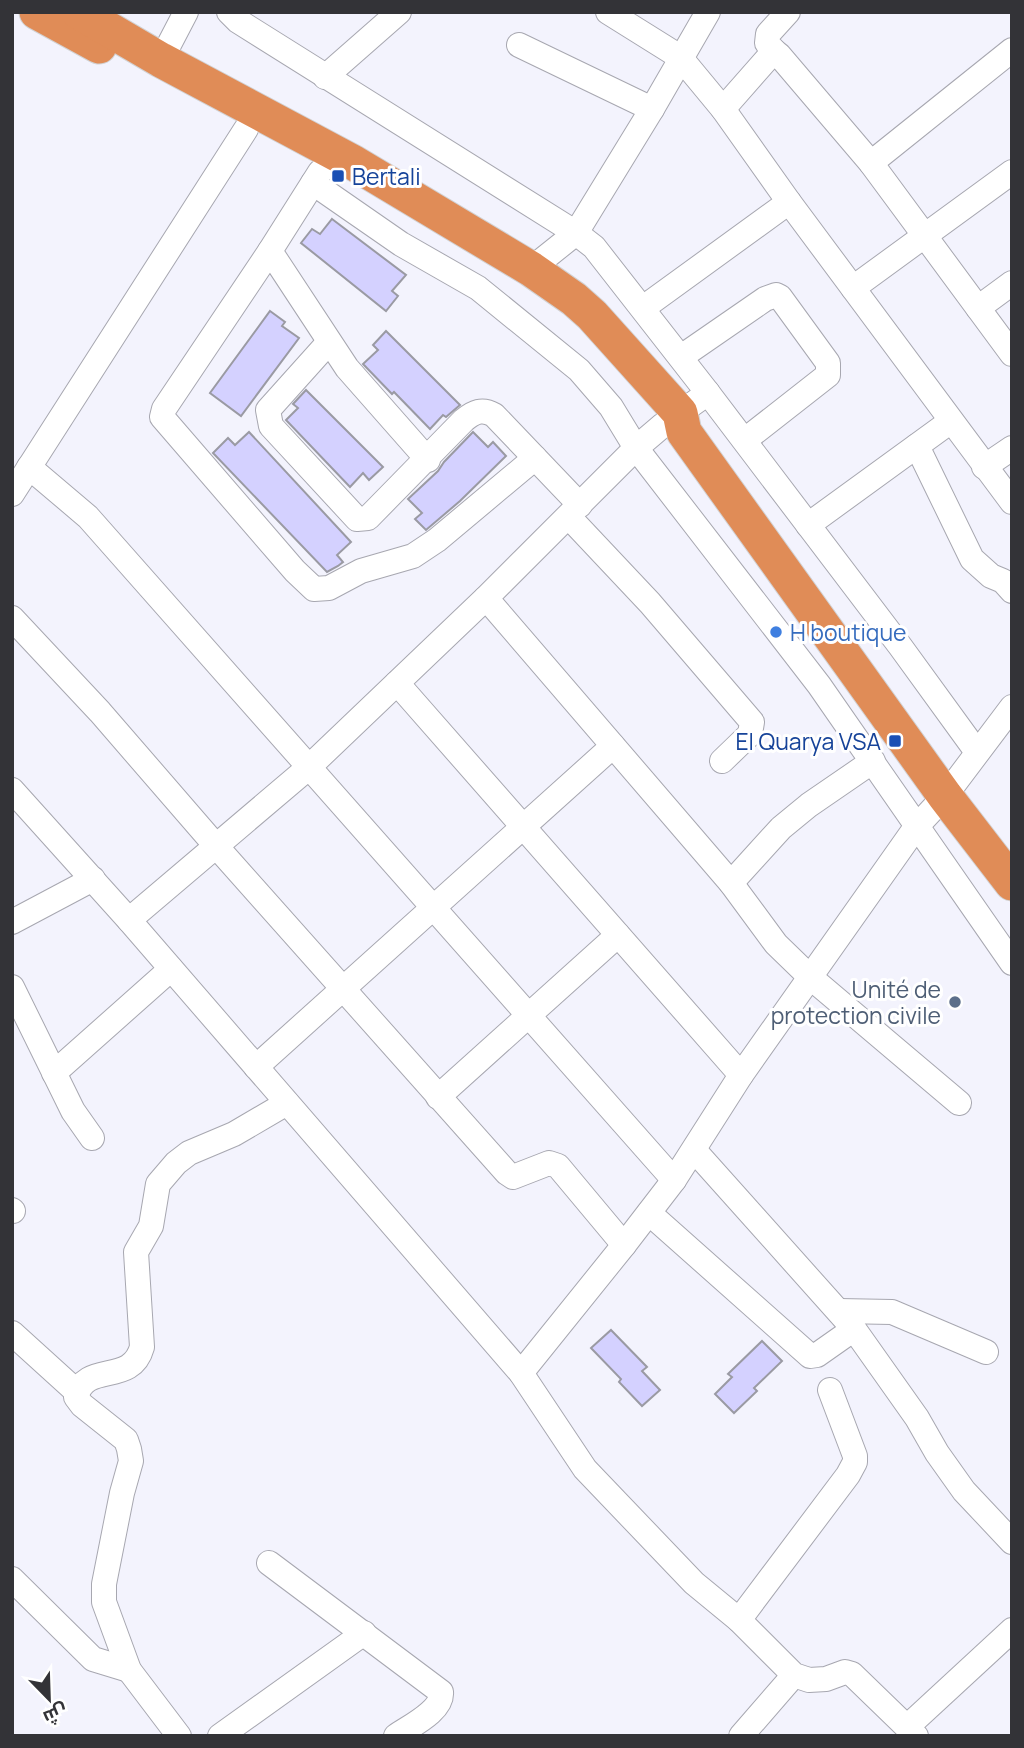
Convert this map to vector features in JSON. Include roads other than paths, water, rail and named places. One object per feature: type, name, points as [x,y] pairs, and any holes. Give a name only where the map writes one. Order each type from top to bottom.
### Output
[{"type":"highway","points":[[37,12],[246,130],[317,178],[561,314],[676,423]]},
{"type":"highway","points":[[79,12],[161,60],[354,163],[531,269],[592,315],[614,338],[945,796],[1012,883]]},
{"type":"street","points":[[161,60],[186,12]]},
{"type":"street","points":[[229,12],[325,77],[576,233],[594,247],[745,440],[977,752]]},
{"type":"street","points":[[325,77],[399,12]]},
{"type":"street","points":[[608,12],[680,57],[723,109],[1012,502]]},
{"type":"street","points":[[531,269],[576,233],[708,12]]},
{"type":"street","points":[[788,12],[768,34],[768,43],[789,64],[871,163],[1012,354]]},
{"type":"street","points":[[519,46],[652,109]]},
{"type":"street","points":[[871,163],[1012,50]]},
{"type":"street","points":[[723,109],[774,51]]},
{"type":"street","points":[[12,494],[246,130]]},
{"type":"street","points":[[853,288],[1012,172]]},
{"type":"street","points":[[535,458],[437,540],[413,556],[361,571],[329,588],[314,589],[295,571],[162,416],[164,409],[317,178],[401,244],[478,288],[579,370],[595,388],[611,407],[636,448],[819,685],[1011,962]]},
{"type":"street","points":[[643,308],[789,202]]},
{"type":"street","points":[[270,251],[347,368],[428,460]]},
{"type":"street","points":[[978,308],[1012,283]]},
{"type":"street","points":[[681,357],[765,299],[776,295],[780,297],[828,363],[830,371],[745,440]]},
{"type":"street","points":[[329,342],[268,410],[271,426],[360,520],[369,518],[464,420],[482,410],[494,415],[535,458],[650,603],[752,722],[750,734],[722,761]]},
{"type":"street","points":[[129,920],[308,768],[486,598],[636,448],[676,423],[708,393]]},
{"type":"street","points":[[808,525],[951,421]]},
{"type":"street","points":[[917,446],[972,559],[991,576],[1003,581],[1012,591]]},
{"type":"street","points":[[984,467],[1012,448]]},
{"type":"street","points":[[29,467],[88,517],[674,1180]]},
{"type":"street","points":[[486,598],[731,883],[776,944],[959,1103]]},
{"type":"street","points":[[12,618],[100,712],[509,1176],[513,1177],[549,1163],[558,1166],[624,1245]]},
{"type":"street","points":[[397,683],[741,1075]]},
{"type":"street","points":[[521,1373],[674,1180],[741,1075],[916,827],[945,796],[1012,707]]},
{"type":"street","points":[[256,1067],[613,746]]},
{"type":"street","points":[[731,883],[781,828],[809,805],[873,761]]},
{"type":"street","points":[[12,790],[20,809],[93,879],[521,1373],[585,1469],[694,1583],[739,1620],[794,1675],[810,1680],[826,1679],[845,1672],[852,1674],[912,1731],[1012,1630]]},
{"type":"street","points":[[12,922],[93,879]]},
{"type":"street","points":[[438,1097],[618,935]]},
{"type":"street","points":[[54,1073],[172,969]]},
{"type":"street","points":[[12,987],[73,1111],[92,1138]]},
{"type":"street","points":[[179,1736],[129,1670],[108,1614],[103,1592],[122,1493],[131,1461],[129,1449],[126,1440],[82,1405],[76,1397],[77,1392],[97,1375],[131,1366],[140,1354],[142,1347],[136,1252],[151,1226],[158,1184],[176,1163],[189,1153],[233,1134],[287,1103]]},
{"type":"street","points":[[694,1150],[846,1320],[917,1418],[937,1453],[964,1491],[1012,1542]]},
{"type":"street","points":[[649,1213],[810,1356],[817,1355],[846,1320],[892,1311],[986,1352]]},
{"type":"street","points":[[12,1333],[77,1392]]},
{"type":"street","points":[[739,1620],[855,1462],[830,1390]]},
{"type":"street","points":[[269,1563],[441,1692],[439,1706],[396,1736]]},
{"type":"street","points":[[12,1579],[93,1659],[129,1670]]},
{"type":"street","points":[[220,1736],[364,1633]]},
{"type":"street","points":[[741,1736],[794,1675]]},
{"type":"place","name":"Bertali","points":[[338,176]]},
{"type":"place","name":"H boutique","points":[[776,632]]},
{"type":"place","name":"El Quarya VSA","points":[[895,741]]},
{"type":"place","name":"Unité de protection civile","points":[[955,1002]]}]
